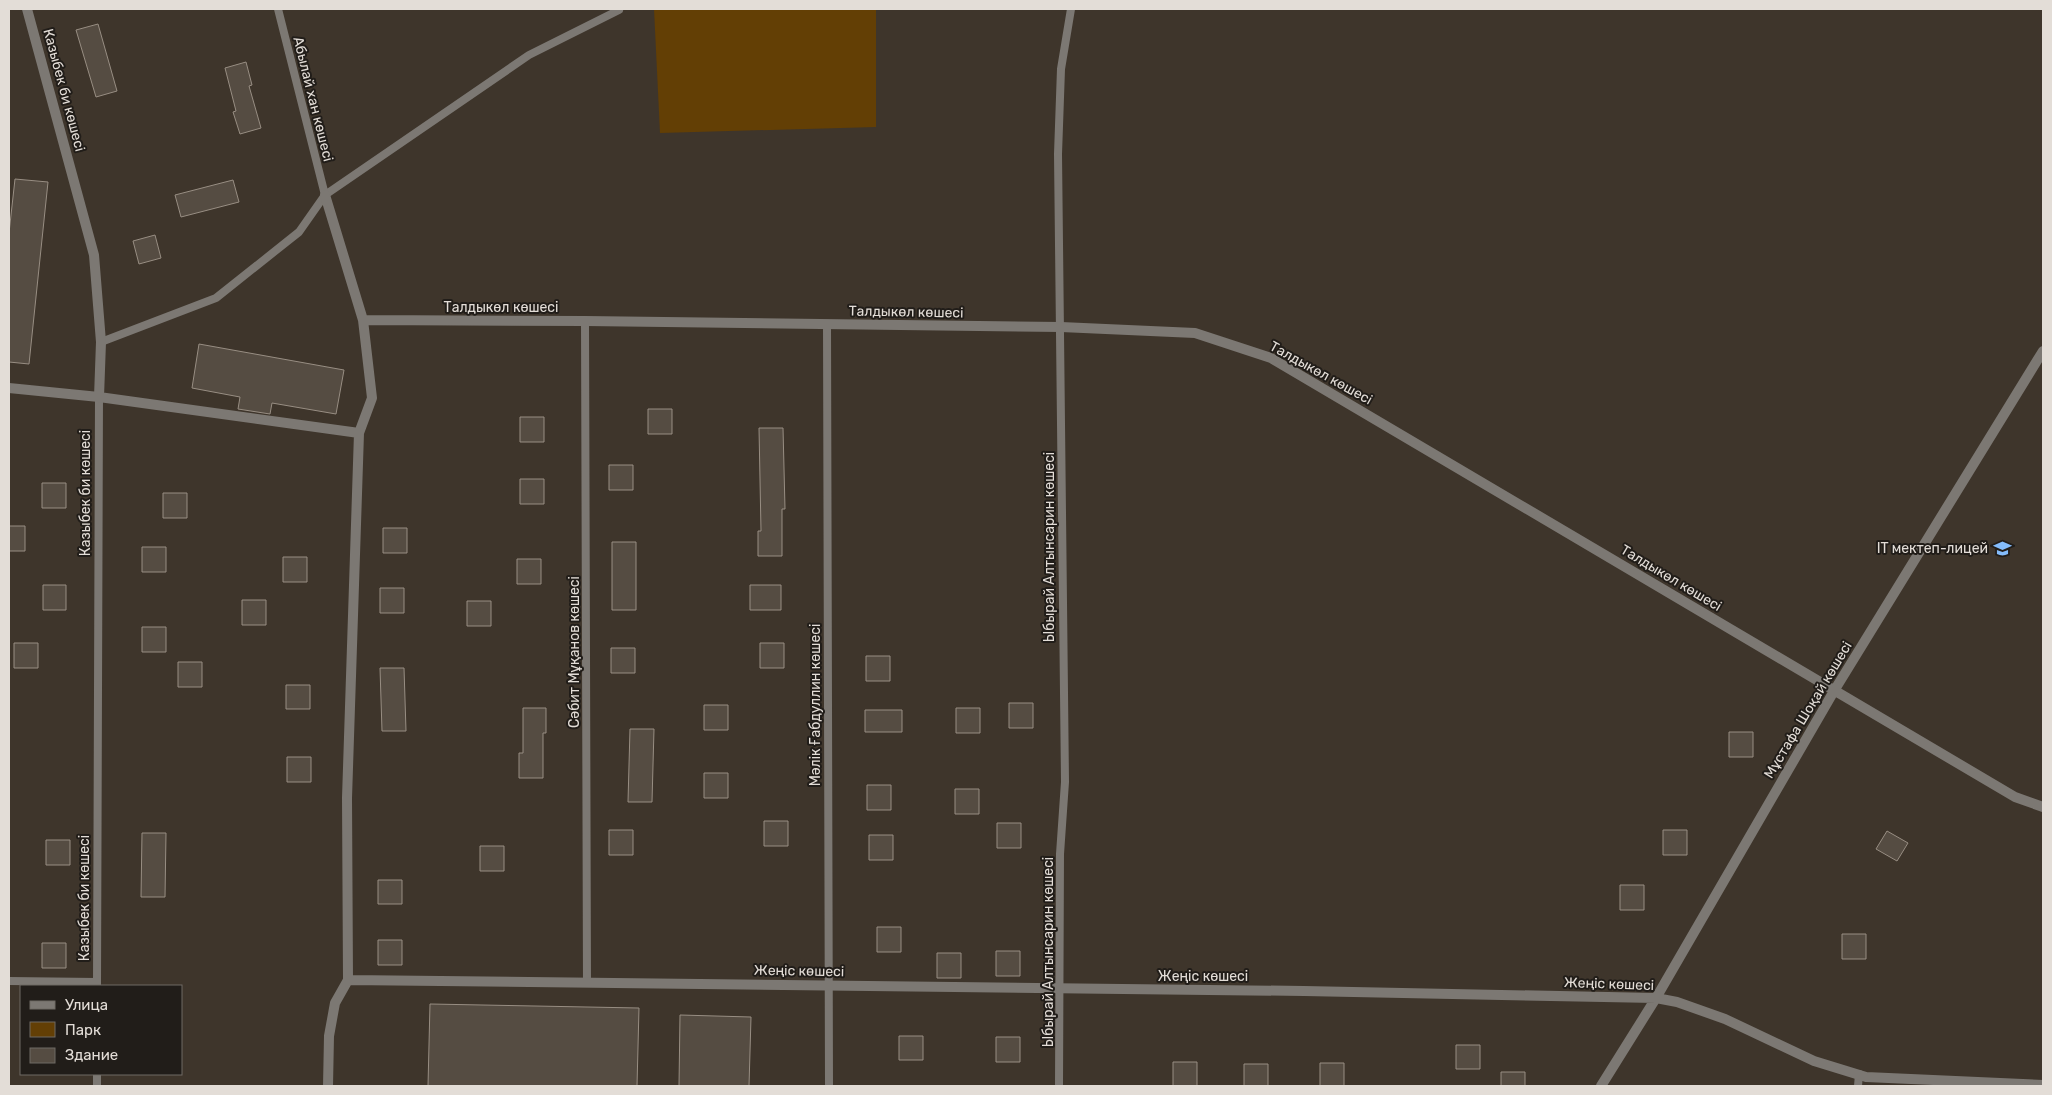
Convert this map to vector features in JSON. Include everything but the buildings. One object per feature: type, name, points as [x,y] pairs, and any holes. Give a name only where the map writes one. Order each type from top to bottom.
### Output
[{"type":"street","name":"Казыбек би көшесі","points":[[27,9],[94,255],[101,342],[99,397]]},
{"type":"street","points":[[325,195],[363,320],[372,398],[359,433],[347,798],[348,980],[335,1003],[329,1036],[328,1086]]},
{"type":"street","name":"Талдыкөл көшесі","points":[[363,320],[826,324],[1061,328],[1195,334],[1271,358],[1834,691],[2016,797],[2043,808]]},
{"type":"street","name":"Мұстафа Шоқай көшесі","points":[[1601,1086],[1656,998],[1834,691],[2043,351]]},
{"type":"street","points":[[9,388],[99,397],[359,433]]},
{"type":"street","name":"Жеңіс көшесі","points":[[348,980],[1304,991],[1656,998],[1677,1002],[1725,1019],[1814,1060],[1866,1077],[2043,1085]]},
{"type":"lane","name":"Абылай хан көшесі","points":[[278,9],[325,195]]},
{"type":"lane","name":"Ыбырай Алтынсарин көшесі","points":[[1059,1086],[1060,854],[1065,782],[1058,154],[1061,69],[1071,9]]},
{"type":"lane","points":[[101,342],[216,298],[300,232],[325,195],[529,55],[619,10]]},
{"type":"lane","name":"Сәбит Мұқанов көшесі","points":[[586,321],[587,983]]},
{"type":"lane","name":"Мәлік Ғабдуллин көшесі","points":[[826,324],[829,1086]]},
{"type":"lane","name":"Казыбек би көшесі","points":[[97,984],[99,397]]},
{"type":"lane","points":[[9,981],[97,984]]},
{"type":"lane","points":[[1858,1086],[1859,1074]]},
{"type":"green space","points":[[654,9],[876,9],[876,127],[660,133]]},
{"type":"place","name":"IT мектеп-лицей","points":[[2002,548]]}]
